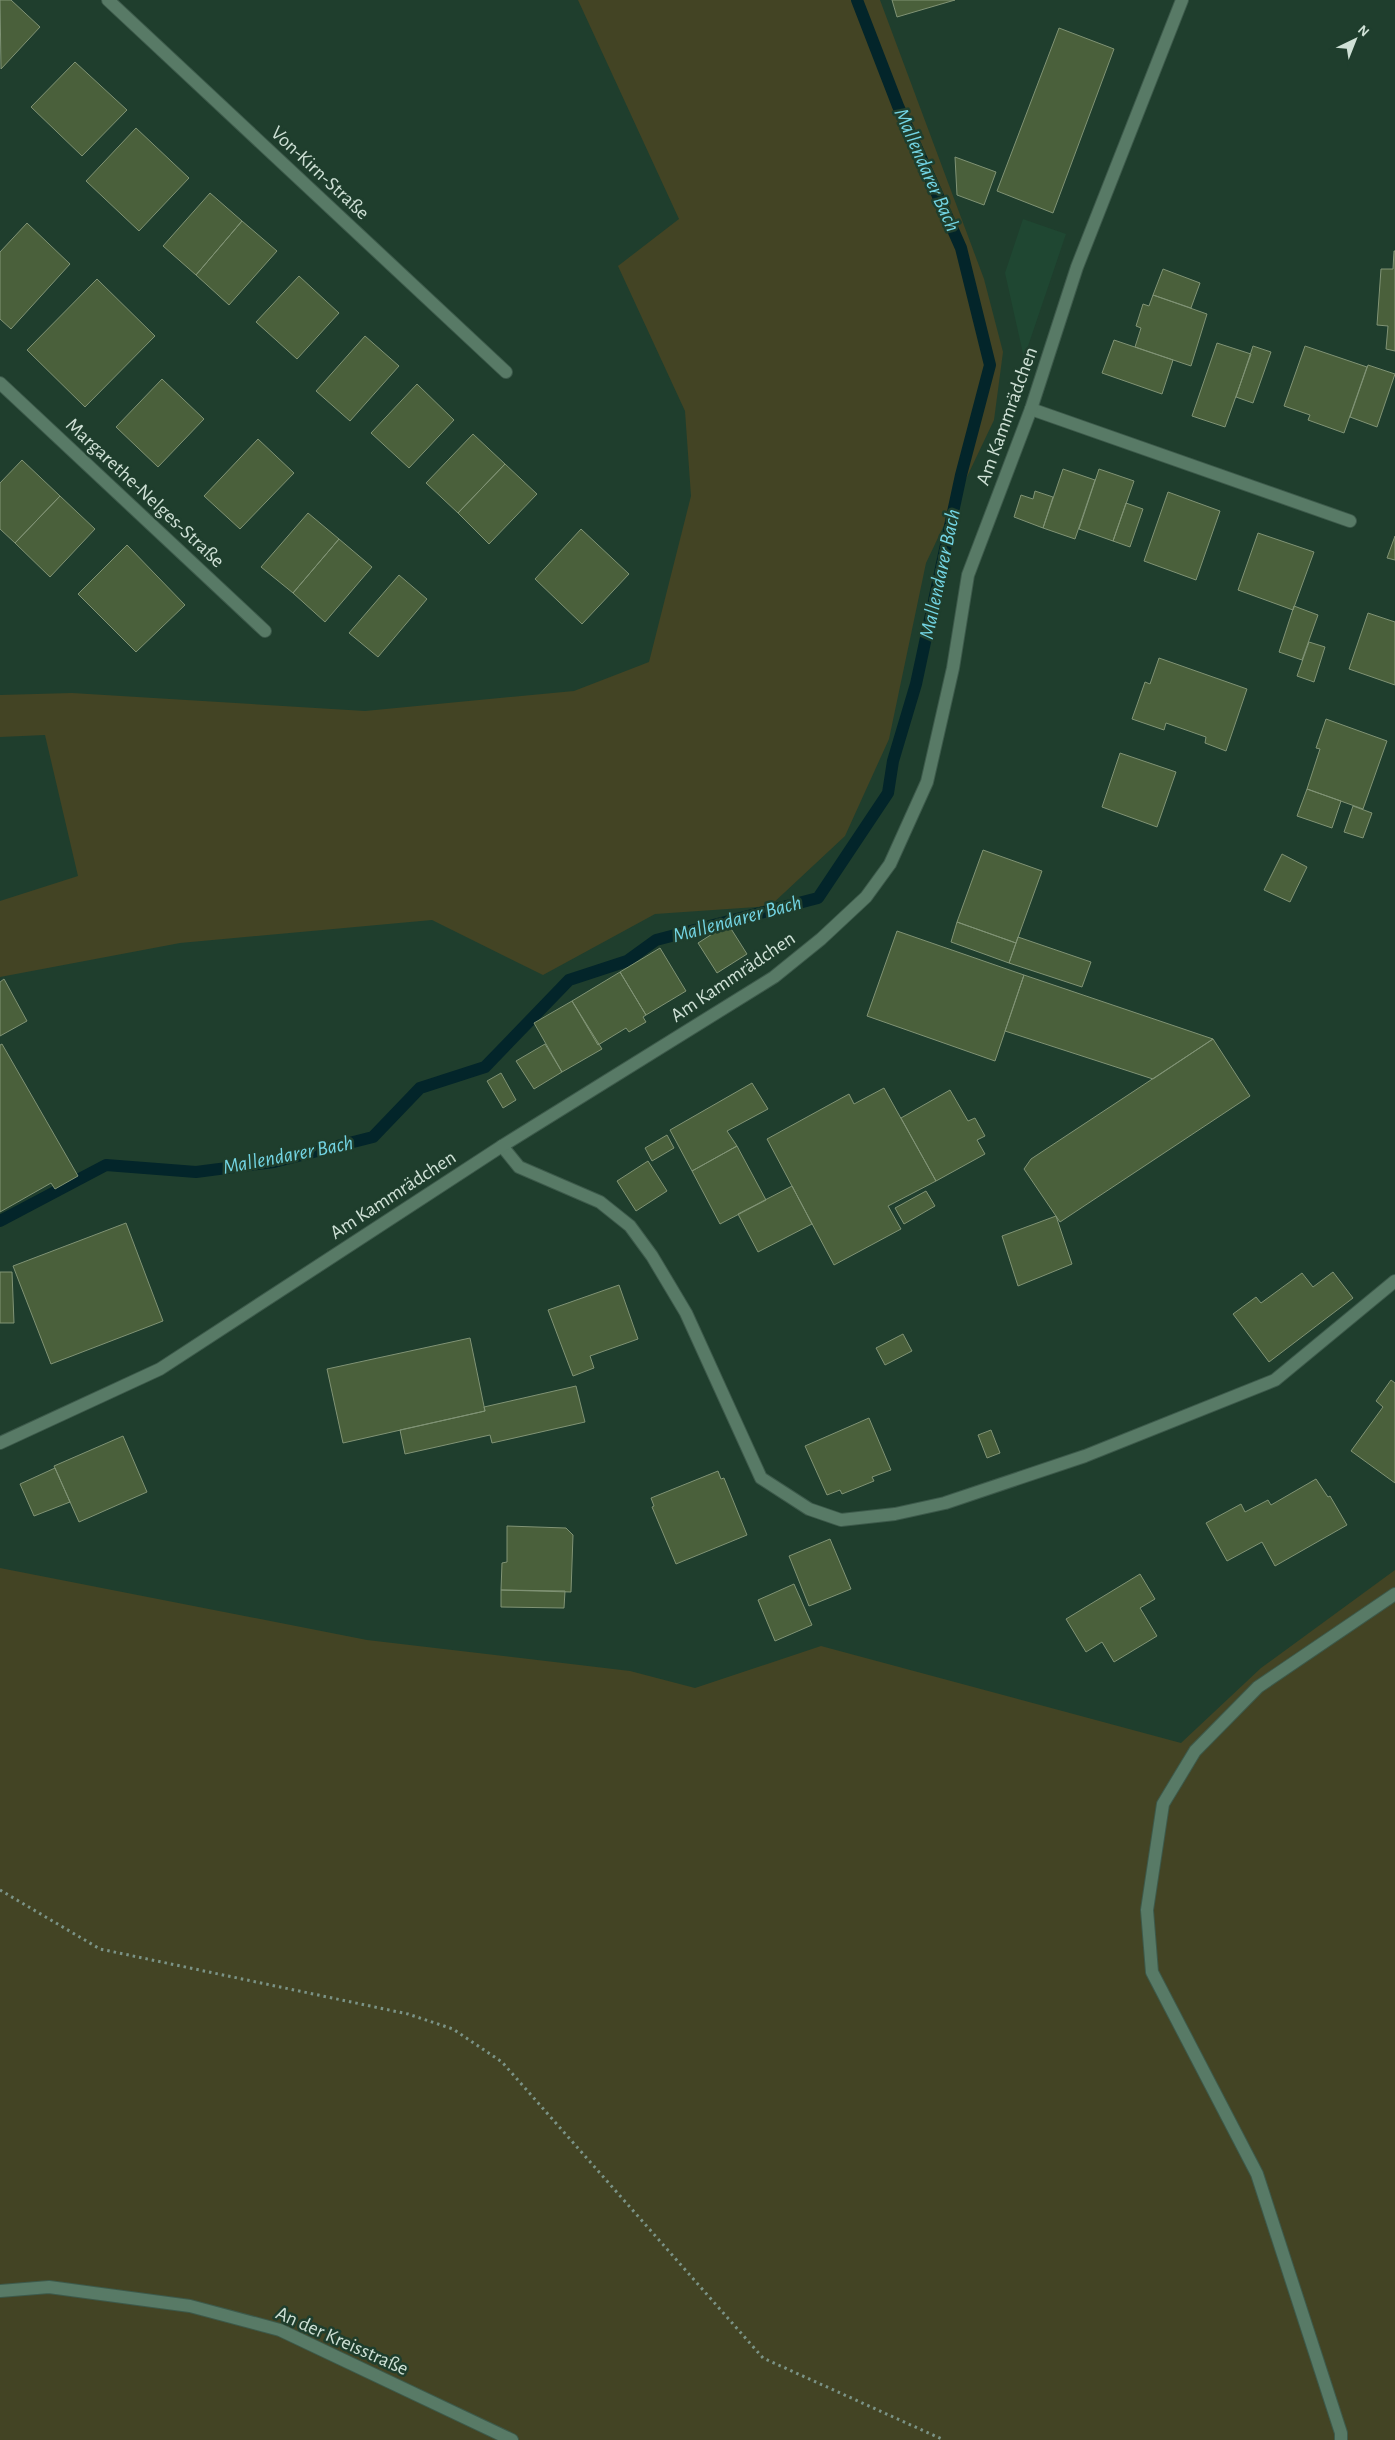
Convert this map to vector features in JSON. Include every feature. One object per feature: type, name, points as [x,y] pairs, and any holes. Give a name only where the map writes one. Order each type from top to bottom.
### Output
[{"type":"street","name":"Von-Kirn-Straße","points":[[108,0],[506,372]]},
{"type":"street","name":"Am Kammrädchen","points":[[0,1443],[160,1369],[502,1146],[774,977],[821,939],[866,896],[890,864],[927,782],[953,668],[968,575],[1031,409],[1077,267],[1182,0]]},
{"type":"street","name":"Margarethe-Nelges-Straße","points":[[0,383],[265,631]]},
{"type":"street","points":[[1031,409],[1350,521]]},
{"type":"street","points":[[502,1146],[519,1167],[600,1202],[630,1226],[652,1256],[686,1313],[760,1478],[809,1509],[841,1520],[895,1514],[945,1503],[1085,1456],[1275,1380],[1395,1281]]},
{"type":"street","points":[[1341,2440],[1341,2433],[1257,2174],[1152,1972],[1147,1910],[1163,1804],[1195,1752],[1258,1687],[1395,1594]]},
{"type":"street","name":"An der Kreisstraße","points":[[0,2291],[49,2288],[190,2306],[280,2330],[512,2440]]},
{"type":"path","points":[[0,1890],[100,1949],[408,2014],[453,2029],[502,2062],[763,2358],[944,2440]]},
{"type":"shaded area","points":[[578,0],[880,0],[984,279],[1003,352],[994,420],[926,563],[889,739],[845,836],[770,906],[655,914],[543,975],[432,920],[180,943],[0,977],[0,901],[78,876],[45,735],[0,737],[0,695],[72,693],[365,711],[574,691],[649,662],[691,496],[685,411],[618,266],[679,219]]},
{"type":"shaded area","points":[[1023,219],[1066,234],[1024,358],[1005,273]]},
{"type":"shaded area","points":[[0,1568],[367,1640],[630,1671],[695,1688],[821,1646],[1181,1743],[1261,1668],[1395,1570],[1395,2440],[0,2440]]},
{"type":"building","points":[[0,0],[11,0],[40,27],[1,69]]},
{"type":"building","points":[[892,0],[955,0],[897,17]]},
{"type":"building","points":[[1059,28],[1114,49],[1053,213],[997,191]]},
{"type":"building","points":[[75,62],[127,110],[82,156],[31,107]]},
{"type":"building","points":[[136,128],[189,178],[139,231],[86,181]]},
{"type":"building","points":[[955,157],[996,172],[984,205],[957,195]]},
{"type":"building","points":[[210,193],[242,221],[196,275],[163,246]]},
{"type":"building","points":[[242,221],[277,251],[229,305],[196,275]]},
{"type":"building","points":[[27,223],[70,264],[11,329],[0,319],[0,252]]},
{"type":"building","points":[[1394,251],[1395,351],[1386,349],[1388,326],[1377,325],[1381,269],[1393,269]]},
{"type":"building","points":[[1163,269],[1200,283],[1191,308],[1153,295]]},
{"type":"building","points":[[299,276],[339,313],[297,359],[256,322]]},
{"type":"building","points":[[97,279],[155,336],[85,407],[27,350]]},
{"type":"building","points":[[1153,295],[1207,314],[1191,366],[1135,347],[1141,328],[1136,326],[1143,304],[1149,306]]},
{"type":"building","points":[[365,336],[399,366],[350,421],[316,391]]},
{"type":"building","points":[[1114,340],[1173,360],[1162,394],[1102,373]]},
{"type":"building","points":[[1217,343],[1251,354],[1225,427],[1192,416]]},
{"type":"building","points":[[1253,346],[1271,352],[1253,403],[1236,397]]},
{"type":"building","points":[[1305,346],[1367,367],[1344,433],[1308,420],[1310,415],[1284,406]]},
{"type":"building","points":[[1368,365],[1395,374],[1377,427],[1350,417]]},
{"type":"building","points":[[162,379],[204,419],[158,467],[116,427]]},
{"type":"building","points":[[417,384],[454,420],[409,468],[371,433]]},
{"type":"building","points":[[473,434],[505,464],[458,513],[426,483]]},
{"type":"building","points":[[258,439],[294,473],[240,529],[204,496]]},
{"type":"building","points":[[22,460],[60,496],[15,543],[0,529],[0,483]]},
{"type":"building","points":[[505,464],[537,494],[489,544],[458,513]]},
{"type":"building","points":[[1063,469],[1095,480],[1075,539],[1043,528]]},
{"type":"building","points":[[1099,469],[1134,481],[1113,541],[1079,529]]},
{"type":"building","points":[[1035,491],[1053,497],[1043,528],[1014,517],[1021,495],[1033,499]]},
{"type":"building","points":[[1168,492],[1220,511],[1196,580],[1144,561]]},
{"type":"building","points":[[60,496],[95,529],[50,577],[15,543]]},
{"type":"building","points":[[1126,503],[1143,509],[1130,547],[1113,541]]},
{"type":"building","points":[[308,513],[339,539],[293,593],[261,567]]},
{"type":"building","points":[[581,529],[629,574],[582,624],[535,579]]},
{"type":"building","points":[[1258,533],[1314,552],[1293,610],[1238,590]]},
{"type":"building","points":[[1395,536],[1395,560],[1387,558]]},
{"type":"building","points":[[339,539],[372,567],[325,622],[293,593]]},
{"type":"building","points":[[127,545],[185,605],[136,652],[78,594]]},
{"type":"building","points":[[399,575],[427,599],[378,657],[349,633]]},
{"type":"building","points":[[1294,606],[1318,615],[1302,660],[1279,652]]},
{"type":"building","points":[[1368,613],[1395,622],[1395,685],[1349,669]]},
{"type":"building","points":[[1309,642],[1325,647],[1314,682],[1297,676]]},
{"type":"building","points":[[1159,658],[1247,689],[1226,751],[1205,743],[1206,737],[1166,723],[1164,730],[1132,719],[1145,682],[1150,684]]},
{"type":"building","points":[[1326,719],[1387,741],[1363,809],[1307,789],[1320,749],[1316,748]]},
{"type":"building","points":[[1120,753],[1176,772],[1157,827],[1102,807]]},
{"type":"building","points":[[1307,789],[1341,801],[1332,828],[1297,816]]},
{"type":"building","points":[[1353,806],[1372,813],[1363,838],[1344,832]]},
{"type":"building","points":[[983,850],[1042,871],[1016,943],[957,922]]},
{"type":"building","points":[[1282,854],[1307,867],[1290,902],[1264,890]]},
{"type":"building","points":[[957,922],[1016,943],[1009,963],[951,942]]},
{"type":"building","points":[[728,924],[747,954],[717,973],[698,943]]},
{"type":"building","points":[[897,931],[1024,975],[995,1061],[867,1016]]},
{"type":"building","points":[[1018,937],[1091,962],[1082,987],[1009,963]]},
{"type":"building","points":[[660,948],[686,991],[646,1015],[620,972]]},
{"type":"building","points":[[620,972],[646,1015],[643,1017],[646,1022],[629,1032],[626,1028],[598,1045],[572,1001]]},
{"type":"building","points":[[1024,975],[1213,1039],[1153,1079],[1005,1031]]},
{"type":"building","points":[[4,979],[27,1021],[0,1036],[0,982]]},
{"type":"building","points":[[572,1001],[602,1049],[562,1072],[534,1023]]},
{"type":"building","points":[[1213,1039],[1250,1096],[1060,1222],[1024,1169],[1031,1159]]},
{"type":"building","points":[[2,1044],[78,1176],[55,1189],[51,1183],[0,1212],[0,1045]]},
{"type":"building","points":[[545,1044],[562,1072],[534,1089],[516,1061]]},
{"type":"building","points":[[501,1073],[516,1100],[503,1108],[487,1081]]},
{"type":"building","points":[[752,1083],[768,1109],[727,1131],[737,1146],[692,1171],[670,1130]]},
{"type":"building","points":[[884,1088],[936,1181],[888,1206],[901,1229],[834,1265],[767,1139],[849,1094],[854,1104]]},
{"type":"building","points":[[950,1090],[968,1121],[975,1118],[985,1136],[977,1140],[985,1154],[936,1181],[901,1118]]},
{"type":"building","points":[[667,1135],[674,1148],[652,1161],[645,1148]]},
{"type":"building","points":[[737,1146],[766,1200],[720,1224],[692,1171]]},
{"type":"building","points":[[648,1161],[667,1191],[636,1211],[617,1181]]},
{"type":"building","points":[[792,1186],[812,1224],[758,1252],[738,1214]]},
{"type":"building","points":[[926,1191],[935,1206],[904,1224],[895,1208]]},
{"type":"building","points":[[1056,1216],[1072,1264],[1018,1286],[1002,1236]]},
{"type":"building","points":[[126,1223],[163,1321],[51,1364],[13,1266]]},
{"type":"building","points":[[0,1272],[12,1272],[14,1323],[0,1323]]},
{"type":"building","points":[[1333,1272],[1353,1298],[1269,1362],[1233,1314],[1256,1297],[1261,1303],[1302,1273],[1313,1287]]},
{"type":"building","points":[[619,1285],[638,1339],[590,1356],[594,1368],[573,1376],[548,1310]]},
{"type":"building","points":[[903,1334],[912,1351],[885,1365],[876,1348]]},
{"type":"building","points":[[470,1338],[485,1411],[343,1443],[327,1369]]},
{"type":"building","points":[[1391,1380],[1395,1383],[1395,1483],[1351,1451],[1383,1407],[1376,1401]]},
{"type":"building","points":[[576,1386],[585,1422],[492,1443],[490,1435],[405,1454],[400,1430],[485,1411],[484,1407]]},
{"type":"building","points":[[869,1418],[891,1470],[872,1477],[874,1481],[842,1494],[840,1490],[827,1495],[805,1446]]},
{"type":"building","points":[[991,1430],[1000,1453],[987,1458],[978,1435]]},
{"type":"building","points":[[123,1436],[147,1492],[79,1522],[54,1466]]},
{"type":"building","points":[[55,1468],[70,1502],[34,1516],[20,1484]]},
{"type":"building","points":[[718,1471],[721,1479],[724,1478],[747,1535],[676,1564],[652,1507],[654,1506],[651,1498]]},
{"type":"building","points":[[1316,1479],[1328,1497],[1330,1496],[1347,1525],[1275,1566],[1262,1542],[1227,1561],[1206,1523],[1241,1504],[1245,1512],[1268,1500],[1271,1505]]},
{"type":"building","points":[[507,1526],[566,1528],[573,1535],[571,1592],[501,1590],[502,1563],[507,1562]]},
{"type":"building","points":[[830,1539],[851,1589],[809,1606],[789,1556]]},
{"type":"building","points":[[1140,1574],[1155,1599],[1140,1608],[1157,1636],[1114,1662],[1102,1642],[1086,1652],[1066,1619]]},
{"type":"building","points":[[794,1584],[812,1625],[775,1641],[758,1600]]},
{"type":"building","points":[[501,1590],[565,1591],[564,1608],[501,1607]]},
{"type":"waterway","name":"Mallendarer Bach","points":[[0,1221],[106,1165],[196,1172],[274,1162],[373,1137],[420,1088],[485,1067],[569,980],[627,961],[656,940],[818,898],[888,793],[893,761],[916,684],[961,475],[990,365],[961,248],[898,106],[857,0]]}]
